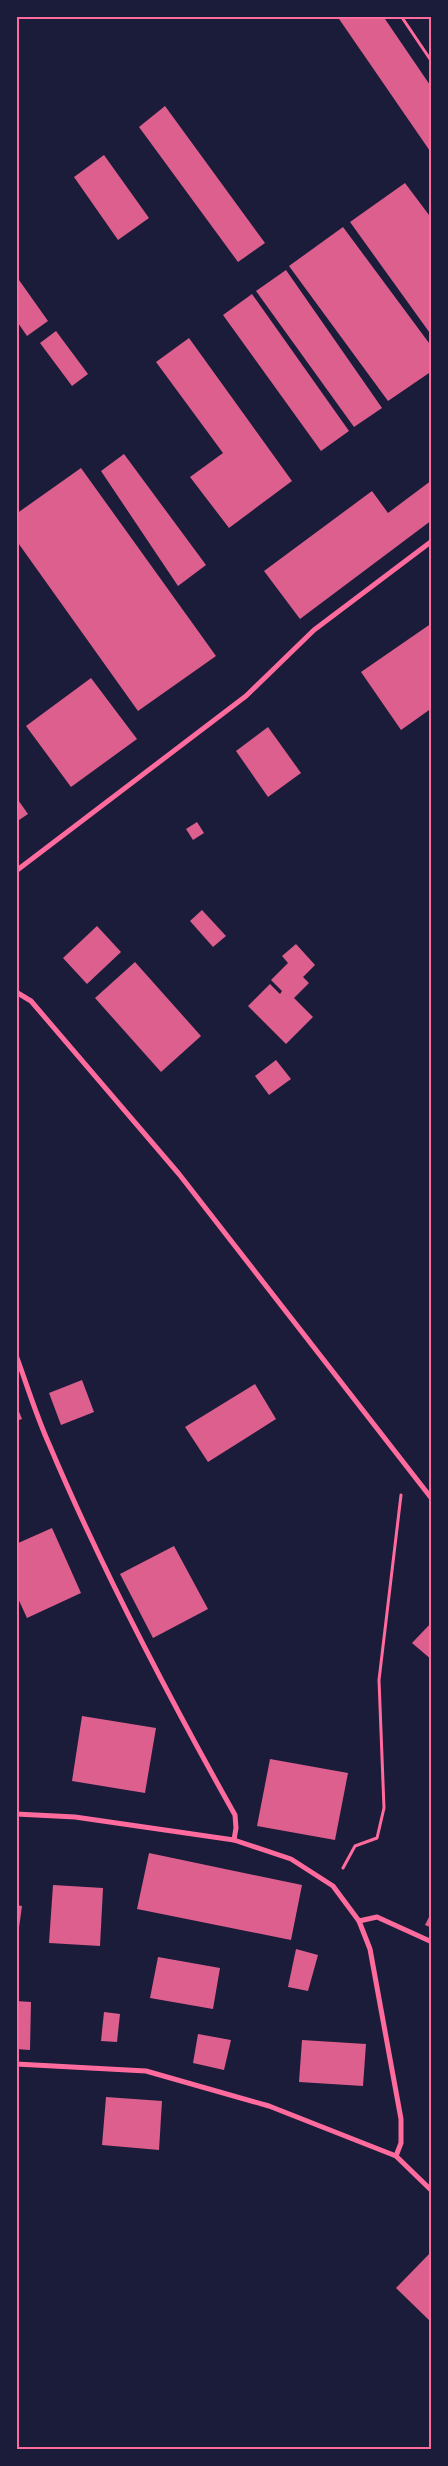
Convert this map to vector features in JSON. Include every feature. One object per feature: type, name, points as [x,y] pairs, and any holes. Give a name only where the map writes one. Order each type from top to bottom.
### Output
[{"type":"street","points":[[16,871],[246,696],[314,630],[432,541]]},
{"type":"street","points":[[16,992],[31,1001],[179,1174],[432,1498]]},
{"type":"street","points":[[16,1355],[48,1443],[119,1598],[180,1718],[235,1815],[236,1828],[234,1840]]},
{"type":"street","points":[[16,1814],[75,1818],[234,1840],[291,1859],[333,1886],[359,1921],[370,1949],[401,2120],[401,2143],[396,2156]]},
{"type":"street","points":[[359,1921],[377,1917],[432,1942]]},
{"type":"street","points":[[16,2064],[146,2071],[269,2106],[396,2156],[432,2191]]},
{"type":"path","points":[[401,16],[432,62]]},
{"type":"path","points":[[333,1886],[355,1846],[377,1838],[384,1808],[379,1680],[405,1465]]},
{"type":"building","points":[[337,16],[383,16],[432,88],[432,154]]},
{"type":"building","points":[[165,106],[265,243],[238,262],[139,127]]},
{"type":"building","points":[[104,155],[149,218],[118,240],[74,177]]},
{"type":"building","points":[[405,183],[432,219],[432,336],[350,222]]},
{"type":"building","points":[[343,227],[432,347],[432,371],[388,401],[289,266]]},
{"type":"building","points":[[286,270],[382,408],[354,427],[256,291]]},
{"type":"building","points":[[19,280],[48,321],[27,336],[16,320],[16,282]]},
{"type":"building","points":[[252,294],[349,431],[321,451],[223,315]]},
{"type":"building","points":[[56,331],[88,374],[72,386],[40,343]]},
{"type":"building","points":[[189,338],[292,481],[229,528],[190,477],[223,453],[156,362]]},
{"type":"building","points":[[124,454],[206,565],[178,586],[101,471]]},
{"type":"building","points":[[81,468],[216,656],[138,711],[16,540],[16,514]]},
{"type":"building","points":[[432,480],[432,520],[300,619],[264,571],[372,491],[388,513]]},
{"type":"building","points":[[432,623],[432,708],[401,730],[361,672]]},
{"type":"building","points":[[91,678],[137,739],[71,787],[26,726]]},
{"type":"building","points":[[268,727],[301,773],[268,797],[236,751]]},
{"type":"building","points":[[16,797],[28,814],[16,822]]},
{"type":"building","points":[[197,822],[204,833],[193,840],[186,829]]},
{"type":"building","points":[[202,910],[226,936],[213,947],[190,921]]},
{"type":"building","points":[[97,926],[121,952],[87,984],[63,958]]},
{"type":"building","points":[[296,944],[315,965],[303,977],[309,983],[294,998],[313,1017],[286,1044],[248,1006],[270,984],[280,994],[282,991],[271,980],[288,963],[282,956]]},
{"type":"building","points":[[135,962],[201,1036],[161,1072],[95,998]]},
{"type":"building","points":[[276,1060],[291,1079],[269,1095],[255,1076]]},
{"type":"building","points":[[82,1380],[94,1412],[61,1425],[49,1393]]},
{"type":"building","points":[[255,1384],[276,1419],[208,1462],[185,1427]]},
{"type":"building","points":[[16,1404],[22,1419],[16,1421]]},
{"type":"building","points":[[52,1528],[81,1593],[27,1618],[16,1594],[16,1544]]},
{"type":"building","points":[[174,1546],[208,1609],[153,1638],[120,1574]]},
{"type":"building","points":[[432,1622],[432,1660],[412,1643]]},
{"type":"building","points":[[82,1716],[156,1728],[145,1793],[72,1781]]},
{"type":"building","points":[[270,1759],[348,1773],[335,1840],[257,1826]]},
{"type":"building","points":[[149,1853],[302,1885],[291,1940],[137,1909]]},
{"type":"building","points":[[53,1885],[103,1888],[100,1946],[49,1943]]},
{"type":"building","points":[[16,1905],[22,1906],[18,1935],[16,1935]]},
{"type":"building","points":[[432,1911],[432,1928],[425,1925]]},
{"type":"building","points":[[296,1949],[318,1955],[308,1991],[288,1987]]},
{"type":"building","points":[[158,1957],[220,1968],[213,2009],[150,1998]]},
{"type":"building","points":[[16,2001],[31,2002],[30,2050],[16,2049]]},
{"type":"building","points":[[104,2012],[120,2014],[117,2042],[101,2041]]},
{"type":"building","points":[[198,2034],[231,2040],[224,2070],[193,2063]]},
{"type":"building","points":[[302,2040],[366,2044],[363,2086],[299,2082]]},
{"type":"building","points":[[106,2097],[162,2101],[159,2150],[102,2145]]},
{"type":"building","points":[[432,2251],[432,2323],[396,2288]]}]
